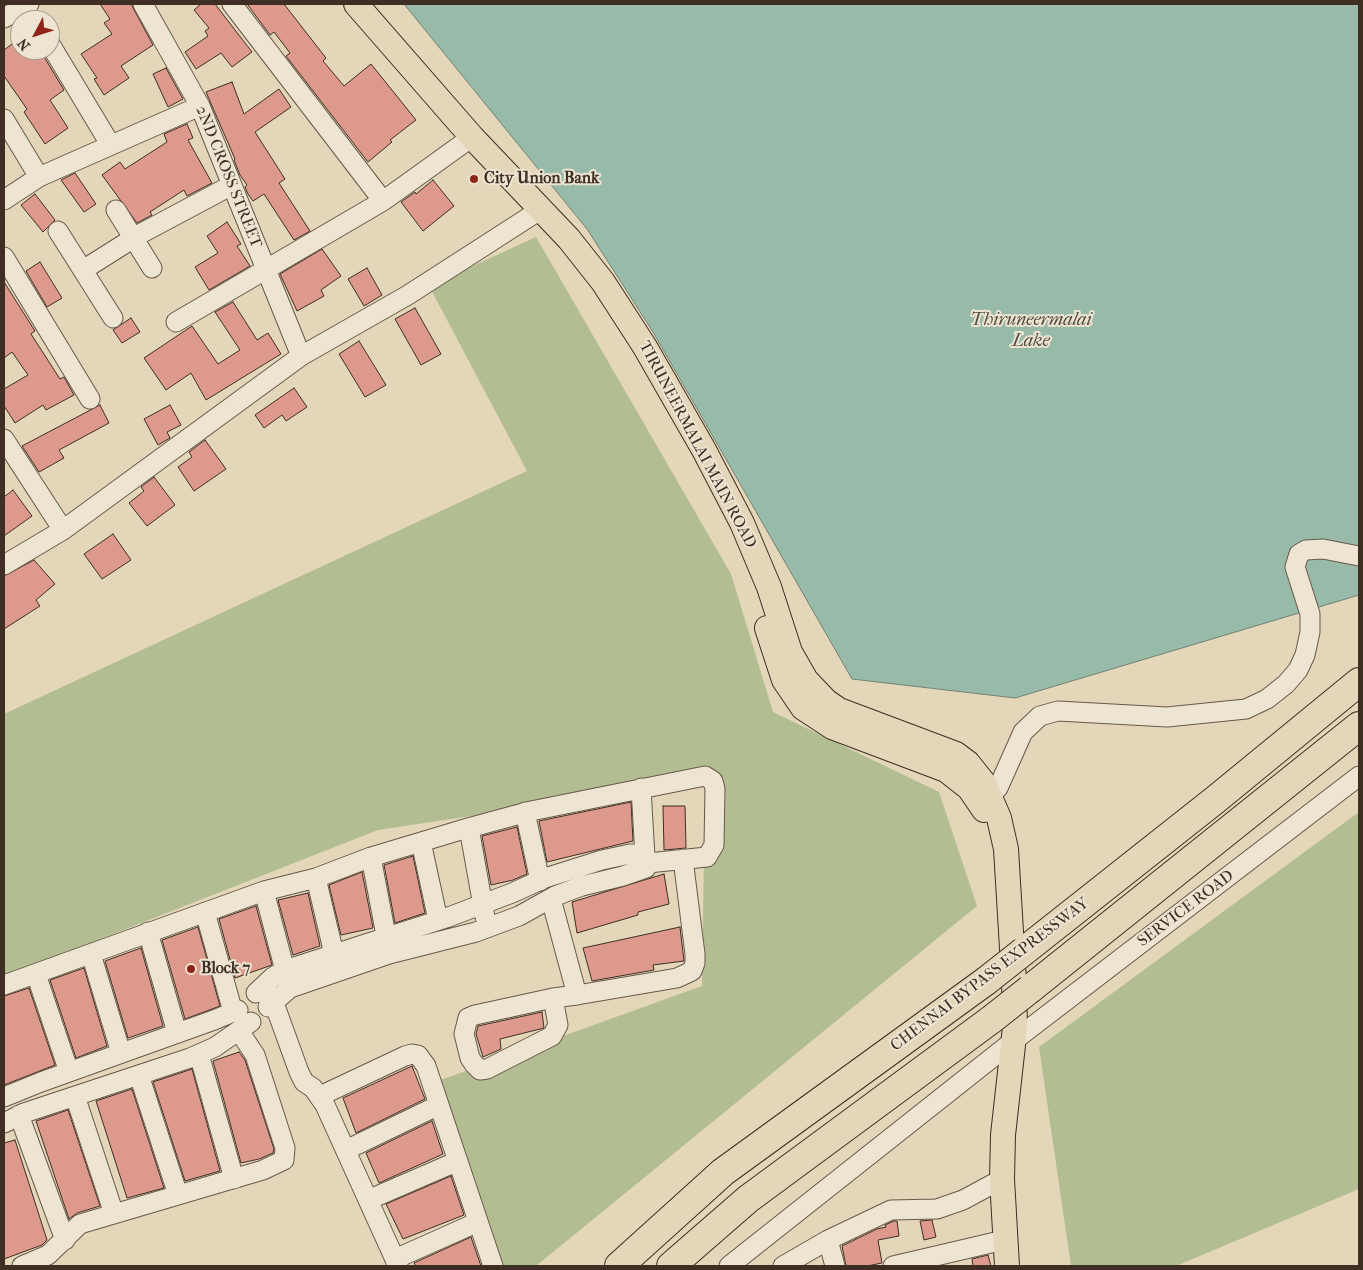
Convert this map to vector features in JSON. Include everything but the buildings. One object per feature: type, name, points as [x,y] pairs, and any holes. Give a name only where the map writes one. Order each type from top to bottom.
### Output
[{"type":"highway","name":"CHENNAI BYPASS EXPRESSWAY","points":[[619,1266],[723,1172],[986,982],[1215,800],[1359,682]]},
{"type":"highway","name":"CHENNAI BYPASS EXPRESSWAY","points":[[671,1266],[748,1199],[992,1019],[1359,726]]},
{"type":"main road","name":"TIRUNEERMALAI MAIN ROAD","points":[[356,4],[472,137],[540,210],[599,295],[704,481],[750,578],[779,668],[796,700],[812,716],[832,727],[946,770],[985,800],[996,849],[1004,986],[1012,1042],[1003,1135],[1002,1178],[1004,1240],[1007,1266]]},
{"type":"street","name":"2ND CROSS STREET","points":[[143,4],[200,106],[265,271],[301,356]]},
{"type":"street","points":[[232,4],[383,201]]},
{"type":"street","points":[[60,60],[110,144]]},
{"type":"street","points":[[4,200],[39,177],[110,144],[200,106]]},
{"type":"street","points":[[4,119],[39,177]]},
{"type":"street","points":[[176,322],[383,201],[472,137]]},
{"type":"street","points":[[84,270],[136,236],[232,185]]},
{"type":"street","points":[[116,210],[136,236],[152,268]]},
{"type":"street","points":[[4,564],[63,530],[301,356],[408,295],[540,210]]},
{"type":"street","points":[[58,231],[113,318]]},
{"type":"street","points":[[4,257],[90,398]]},
{"type":"street","points":[[5,445],[63,530]]},
{"type":"street","points":[[985,800],[998,788],[1023,732],[1040,716],[1058,711],[1167,717],[1240,710],[1267,698],[1286,684],[1298,670],[1305,655],[1310,632],[1310,614],[1296,567],[1300,554],[1306,550],[1323,549],[1359,556]]},
{"type":"street","points":[[4,984],[264,891],[316,878],[371,857],[469,828],[525,812],[641,788],[705,776],[713,781],[715,789],[714,845],[707,857],[646,860],[639,854],[602,860],[540,880],[438,920],[387,935],[285,970],[273,977],[266,1001],[267,1012],[261,1020],[240,1019],[176,1034],[69,1072],[5,1092]]},
{"type":"street","name":"SERVICE ROAD","points":[[729,1266],[1012,1042],[1359,776]]},
{"type":"street","points":[[65,1240],[12,1119],[215,1047],[240,1019],[242,996],[266,1001],[290,988],[390,954],[487,928],[519,916],[551,899],[582,886],[646,868],[641,788]]},
{"type":"street","points":[[525,812],[540,880]]},
{"type":"street","points":[[469,828],[487,928]]},
{"type":"street","points":[[421,842],[438,920]]},
{"type":"street","points":[[371,857],[390,954]]},
{"type":"street","points":[[553,998],[558,1025],[552,1036],[487,1068],[480,1070],[474,1064],[470,1058],[464,1034],[468,1018],[474,1015],[553,998],[677,978],[692,971],[695,963],[695,954],[683,859]]},
{"type":"street","points":[[316,878],[334,954]]},
{"type":"street","points":[[264,891],[290,988]]},
{"type":"street","points":[[551,899],[576,995]]},
{"type":"street","points":[[22,1266],[48,1255],[80,1224],[234,1179],[278,1164],[284,1160],[286,1154],[253,1049],[240,1019],[205,912]]},
{"type":"street","points":[[148,932],[176,1034]]},
{"type":"street","points":[[91,954],[121,1053]]},
{"type":"street","points":[[36,974],[69,1072]]},
{"type":"street","points":[[266,1001],[304,1082],[320,1096],[396,1263],[478,1222]]},
{"type":"street","points":[[199,1054],[234,1179]]},
{"type":"street","points":[[320,1096],[412,1054],[418,1056],[426,1066],[493,1266]]},
{"type":"street","points":[[139,1075],[178,1195]]},
{"type":"street","points":[[50,1078],[58,1102]]},
{"type":"street","points":[[76,1096],[114,1214]]},
{"type":"street","points":[[346,1150],[439,1105]]},
{"type":"street","points":[[368,1200],[458,1161]]},
{"type":"street","points":[[783,1266],[828,1240],[892,1210],[937,1209],[963,1200],[1002,1178]]},
{"type":"street","points":[[828,1240],[835,1266]]},
{"type":"street","points":[[893,1266],[1004,1240]]},
{"type":"shaded area","points":[[536,237],[731,574],[773,712],[939,792],[977,906],[536,1266],[501,1266],[438,1081],[702,986],[705,781],[378,830],[4,977],[4,714],[527,471],[429,286]]},
{"type":"shaded area","points":[[1359,812],[1359,1189],[1176,1266],[1071,1266],[1039,1047]]},
{"type":"water","name":"Thiruneermalai Lake","points":[[404,4],[1359,4],[1359,595],[1015,698],[852,679],[653,332],[587,229]]},
{"type":"place","name":"City Union Bank","points":[[474,179]]},
{"type":"place","name":"Block 7","points":[[191,969]]}]
